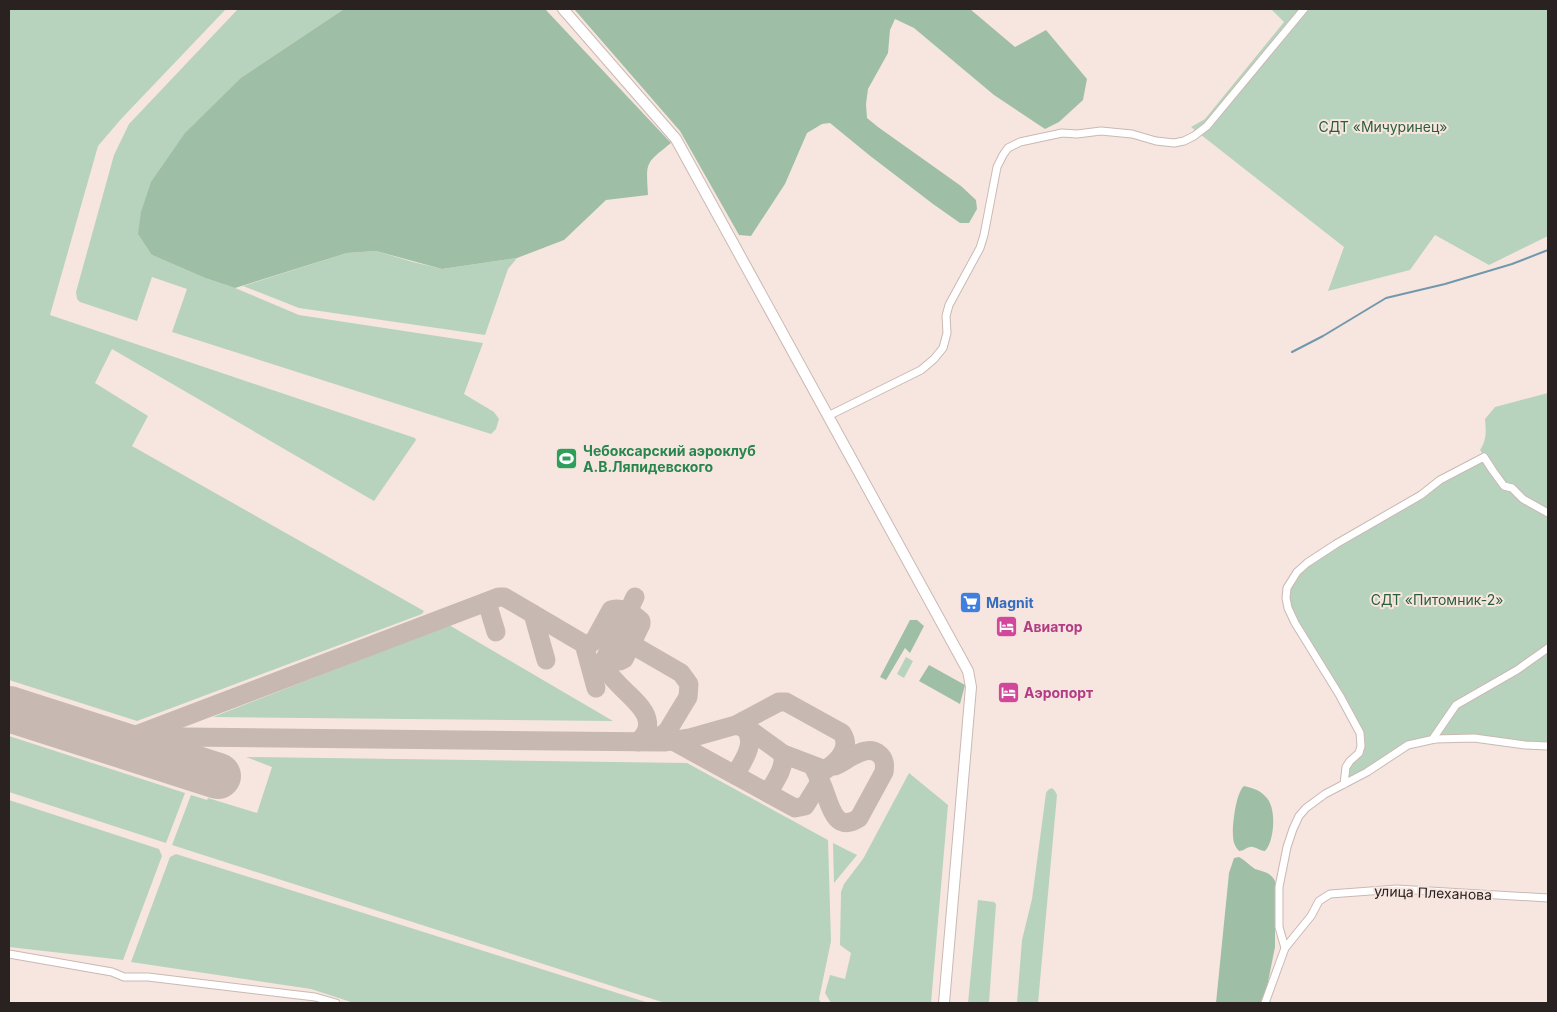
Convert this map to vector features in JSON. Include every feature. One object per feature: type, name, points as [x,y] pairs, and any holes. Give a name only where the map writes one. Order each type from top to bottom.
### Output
[{"type":"street","points":[[563,9],[676,139],[966,665],[971,688],[944,1003]]},
{"type":"street","points":[[828,416],[921,370],[943,348],[947,333],[946,316],[949,305],[980,248],[997,168],[1002,155],[1008,148],[1020,142],[1062,133],[1077,134],[1101,131],[1132,134],[1156,141],[1174,143],[1184,141],[1207,126],[1304,9]]},
{"type":"street","points":[[1344,784],[1346,767],[1359,753],[1361,746],[1360,733],[1288,608],[1287,588],[1297,572],[1336,544],[1421,495],[1440,480],[1484,457],[1504,486],[1512,488],[1523,499],[1548,514]]},
{"type":"street","points":[[1435,739],[1434,737],[1456,705],[1517,670],[1548,648]]},
{"type":"street","points":[[1265,1003],[1285,948],[1279,927],[1279,887],[1290,836],[1299,816],[1306,808],[1325,794],[1367,772],[1408,745],[1435,739],[1474,738],[1548,746]]},
{"type":"street","name":"улица Плеханова","points":[[1285,948],[1311,916],[1319,902],[1330,894],[1397,889],[1548,898]]},
{"type":"street","points":[[9,954],[112,972],[124,977],[148,977],[315,996],[336,1003]]},
{"type":"green space","points":[[9,9],[226,9],[122,118],[98,146],[50,315],[415,438],[416,440],[374,501],[112,349],[95,383],[148,416],[132,446],[424,611],[422,614],[137,721],[9,680]]},
{"type":"green space","points":[[238,9],[344,9],[242,77],[152,255],[299,315],[483,343],[464,394],[494,412],[499,419],[496,429],[491,434],[172,332],[187,289],[152,277],[137,321],[80,302],[77,299],[76,292],[114,155],[129,124]]},
{"type":"green space","points":[[344,9],[545,9],[671,143],[656,155],[649,164],[647,175],[648,195],[606,200],[564,240],[517,258],[442,269],[376,251],[347,253],[235,288],[205,278],[152,255],[138,234],[141,212],[151,182],[185,133],[242,77]]},
{"type":"green space","points":[[574,9],[970,9],[1015,47],[1046,30],[1087,79],[1083,100],[1059,122],[1045,129],[994,95],[914,28],[895,19],[890,30],[888,53],[868,89],[867,118],[961,186],[976,200],[977,209],[969,223],[960,223],[933,204],[830,123],[822,124],[807,133],[785,184],[751,236],[739,235],[680,131]]},
{"type":"green space","name":"СДТ «Мичуринец»","points":[[1271,9],[1548,9],[1548,236],[1489,265],[1435,235],[1410,270],[1328,291],[1344,247],[1191,127],[1205,119],[1284,22]]},
{"type":"green space","points":[[376,251],[442,269],[517,258],[508,269],[485,335],[299,308],[243,286],[347,253]]},
{"type":"green space","name":"СДТ «Питомник-2»","points":[[1548,393],[1548,646],[1515,669],[1467,697],[1433,737],[1347,780],[1346,773],[1363,741],[1289,606],[1289,592],[1292,582],[1309,563],[1441,481],[1485,457],[1480,450],[1485,439],[1485,419],[1495,407]]},
{"type":"green space","points":[[910,620],[917,620],[924,626],[910,653],[905,648],[886,680],[880,677]]},
{"type":"green space","points":[[449,625],[613,721],[213,717]]},
{"type":"green space","points":[[1548,650],[1548,744],[1436,738],[1456,706]]},
{"type":"green space","points":[[906,657],[913,661],[904,678],[897,674]]},
{"type":"green space","points":[[929,665],[965,685],[960,704],[919,681]]},
{"type":"green space","points":[[9,736],[185,793],[166,843],[9,792]]},
{"type":"green space","points":[[246,757],[687,763],[828,840],[831,941],[819,999],[821,1003],[665,1003],[172,845],[191,795],[207,800],[208,798],[257,813],[272,767]]},
{"type":"green space","points":[[909,773],[948,805],[931,1003],[831,1003],[825,993],[830,975],[845,979],[851,953],[840,945],[841,892],[844,884],[863,859]]},
{"type":"green space","points":[[1244,786],[1263,794],[1271,807],[1273,831],[1265,851],[1248,847],[1239,851],[1234,842],[1235,810],[1241,789]]},
{"type":"green space","points":[[1052,788],[1057,795],[1038,1003],[1017,1003],[1022,940],[1032,899],[1046,793]]},
{"type":"green space","points":[[9,800],[159,849],[162,856],[123,960],[9,947]]},
{"type":"green space","points":[[833,843],[857,855],[834,883]]},
{"type":"green space","points":[[176,854],[649,1003],[354,1003],[311,989],[131,962],[170,857]]},
{"type":"green space","points":[[1239,857],[1255,869],[1269,874],[1275,881],[1275,947],[1267,987],[1261,1003],[1216,1003],[1229,873],[1234,858]]},
{"type":"green space","points":[[978,900],[994,902],[996,904],[989,1003],[968,1003]]},
{"type":"waterway","points":[[1292,352],[1323,336],[1386,298],[1445,284],[1512,264],[1548,250]]},
{"type":"taxiway","points":[[139,734],[499,597],[504,597],[584,644],[594,641],[611,610],[618,609],[627,611],[631,613],[641,621],[641,624],[624,659],[620,661],[613,657],[610,650],[635,597]]},
{"type":"taxiway","points":[[484,603],[489,609],[496,632]]},
{"type":"taxiway","points":[[533,614],[546,660]]},
{"type":"taxiway","points":[[584,644],[596,688]]},
{"type":"taxiway","points":[[638,742],[647,729],[646,717],[639,705],[608,672],[605,661],[610,650],[619,644],[631,644],[681,673],[689,684],[688,697],[668,730],[664,734],[648,741]]},
{"type":"taxiway","points":[[93,736],[110,740],[183,737],[664,742],[690,738],[736,725],[750,730],[783,754],[825,770],[838,759],[844,750],[845,739],[842,733],[786,702],[779,702],[736,725]]},
{"type":"taxiway","points":[[735,775],[748,752],[750,740],[745,728]]},
{"type":"taxiway","points":[[673,741],[795,808],[805,806],[818,785],[819,779]]},
{"type":"taxiway","points":[[813,766],[834,815],[838,820],[851,822],[859,818],[884,772],[884,762],[879,754],[874,751],[868,751],[857,754],[835,766]]},
{"type":"taxiway","points":[[768,793],[781,770],[783,754]]},
{"type":"runway","points":[[9,709],[218,776]]},
{"type":"place","name":"Чебоксарский аэроклуб А.В.Ляпидевского","points":[[567,459]]},
{"type":"place","name":"Magnit","points":[[970,603]]},
{"type":"place","name":"Авиатор","points":[[1007,627]]},
{"type":"place","name":"Аэропорт","points":[[1008,693]]}]
